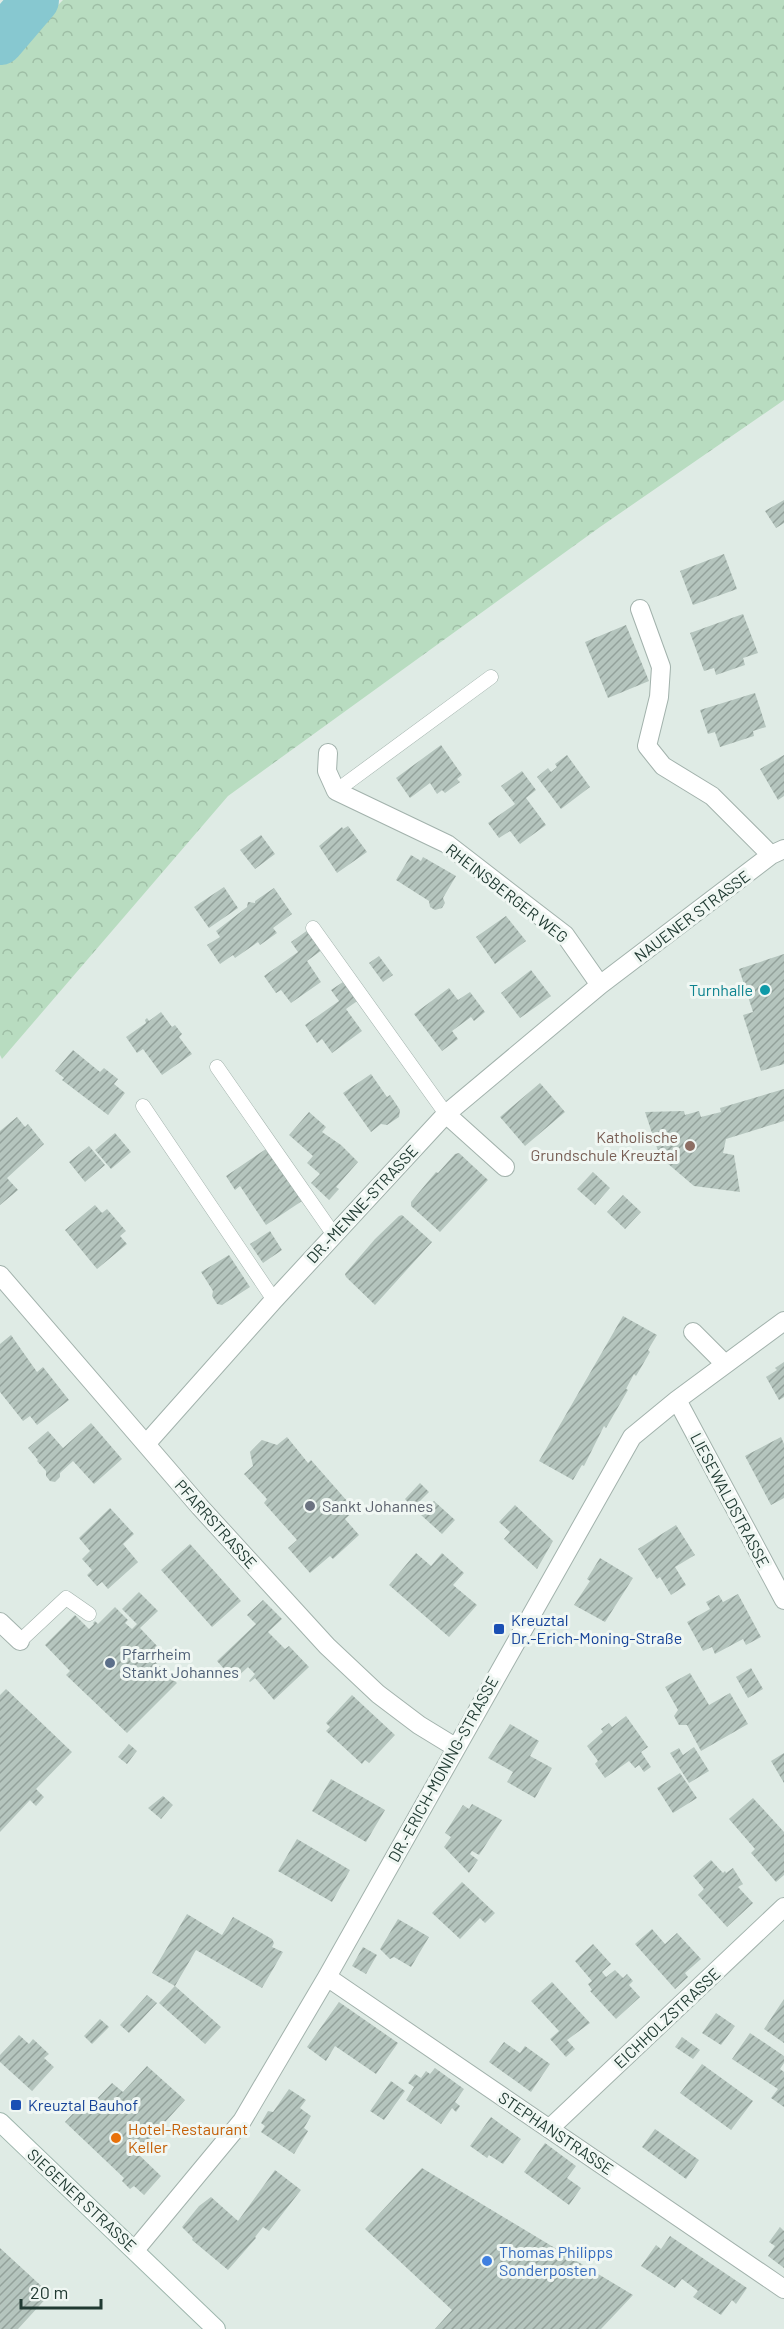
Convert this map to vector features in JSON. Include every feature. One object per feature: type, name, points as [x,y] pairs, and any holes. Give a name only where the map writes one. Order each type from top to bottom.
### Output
[{"type":"street","points":[[640,609],[661,667],[659,697],[647,746],[663,766],[712,796],[778,852]]},
{"type":"street","points":[[328,753],[327,771],[336,791]]},
{"type":"street","name":"RHEINSBERGER WEG","points":[[336,791],[447,844],[565,935],[600,986]]},
{"type":"street","name":"NAUENER STRASSE","points":[[600,986],[778,852]]},
{"type":"street","name":"DR.-MENNE-STRASSE","points":[[146,1444],[274,1300],[446,1114],[600,986]]},
{"type":"street","points":[[446,1114],[505,1167]]},
{"type":"street","name":"PFARRSTRASSE","points":[[0,1275],[146,1444],[327,1646],[378,1694],[419,1725],[455,1747]]},
{"type":"street","name":"DR.-ERICH-MONING-STRASSE","points":[[135,2250],[242,2121],[327,1977],[632,1437],[677,1400],[784,1321]]},
{"type":"street","points":[[693,1332],[725,1364]]},
{"type":"street","name":"LIESEWALDSTRASSE","points":[[677,1400],[784,1600]]},
{"type":"street","points":[[0,1623],[20,1641]]},
{"type":"street","name":"EICHHOLZSTRASSE","points":[[549,2129],[784,1907]]},
{"type":"street","name":"STEPHANSTRASSE","points":[[327,1977],[784,2289]]},
{"type":"street","name":"SIEGENER STRASSE","points":[[0,2122],[216,2329]]},
{"type":"lane","points":[[336,791],[491,677]]},
{"type":"lane","points":[[313,928],[446,1114]]},
{"type":"lane","points":[[217,1067],[334,1235]]},
{"type":"lane","points":[[143,1106],[274,1300]]},
{"type":"lane","points":[[20,1641],[66,1598],[89,1614]]},
{"type":"green space","points":[[63,0],[784,0],[784,400],[600,527],[228,796],[2,1059],[0,1055],[0,65]]},
{"type":"building","points":[[784,500],[784,523],[776,528],[765,511]]},
{"type":"building","points":[[724,554],[737,589],[693,605],[680,571]]},
{"type":"building","points":[[743,614],[758,653],[743,658],[745,665],[716,675],[714,668],[704,671],[690,633]]},
{"type":"building","points":[[626,625],[649,681],[608,698],[585,642]]},
{"type":"building","points":[[755,693],[766,727],[753,731],[754,736],[720,747],[715,732],[708,734],[700,710]]},
{"type":"building","points":[[441,745],[462,775],[457,779],[460,782],[445,793],[442,790],[437,794],[430,783],[410,798],[396,778]]},
{"type":"building","points":[[567,755],[590,787],[561,809],[537,777],[548,768],[551,772],[557,767],[555,764]]},
{"type":"building","points":[[784,755],[784,796],[778,800],[760,769]]},
{"type":"building","points":[[522,771],[536,790],[526,798],[546,825],[520,844],[510,831],[499,838],[488,823],[515,804],[501,786]]},
{"type":"building","points":[[348,826],[367,852],[337,873],[319,846],[342,827],[343,829]]},
{"type":"building","points":[[261,835],[275,854],[255,869],[240,850]]},
{"type":"building","points":[[411,855],[421,861],[423,857],[456,876],[443,898],[445,903],[442,908],[435,910],[430,907],[429,901],[396,880]]},
{"type":"building","points":[[224,887],[238,908],[209,928],[194,907]]},
{"type":"building","points":[[274,888],[292,914],[273,928],[277,933],[260,945],[258,942],[235,958],[233,955],[220,964],[207,945],[220,937],[216,931],[247,907],[248,902],[255,903]]},
{"type":"building","points":[[506,916],[526,941],[495,964],[476,937]]},
{"type":"building","points":[[308,930],[322,950],[307,961],[321,982],[291,1003],[281,990],[276,993],[264,976],[298,952],[291,942]]},
{"type":"building","name":"Turnhalle","points":[[784,954],[784,1064],[761,1071],[743,1015],[753,1012],[739,969]]},
{"type":"building","points":[[379,956],[393,975],[383,982],[369,963]]},
{"type":"building","points":[[531,970],[551,996],[520,1018],[501,993]]},
{"type":"building","points":[[346,980],[360,999],[346,1009],[362,1031],[332,1053],[322,1039],[317,1043],[305,1025],[339,1001],[331,990]]},
{"type":"building","points":[[449,988],[458,1000],[470,992],[485,1012],[474,1021],[471,1017],[452,1031],[458,1039],[442,1051],[414,1014]]},
{"type":"building","points":[[161,1012],[172,1027],[175,1025],[182,1034],[179,1037],[192,1054],[162,1075],[143,1049],[137,1053],[126,1037],[146,1023],[147,1018],[149,1021]]},
{"type":"building","points":[[73,1050],[100,1072],[104,1068],[118,1079],[114,1084],[125,1093],[108,1115],[62,1080],[64,1078],[55,1071]]},
{"type":"building","points":[[371,1074],[387,1097],[390,1095],[400,1110],[399,1117],[387,1125],[381,1124],[371,1132],[343,1093]]},
{"type":"building","points":[[540,1083],[565,1112],[525,1146],[500,1117]]},
{"type":"building","name":"Katholische Grundschule Kreuztal","points":[[784,1089],[784,1121],[726,1139],[723,1153],[734,1155],[740,1192],[694,1186],[660,1157],[645,1112],[684,1111],[685,1115],[699,1111],[701,1117],[721,1112],[720,1108]]},
{"type":"building","points":[[309,1112],[326,1127],[322,1132],[341,1145],[358,1162],[336,1187],[339,1189],[329,1200],[311,1183],[320,1174],[307,1163],[313,1156],[289,1135]]},
{"type":"building","points":[[17,1117],[25,1127],[28,1124],[44,1144],[7,1178],[18,1190],[0,1205],[0,1131]]},
{"type":"building","points":[[115,1133],[131,1152],[111,1169],[95,1150]]},
{"type":"building","points":[[89,1146],[105,1165],[85,1182],[69,1162]]},
{"type":"building","points":[[266,1149],[302,1201],[266,1225],[240,1186],[235,1190],[226,1176]]},
{"type":"building","points":[[459,1153],[488,1180],[440,1232],[411,1206],[411,1202],[436,1172],[438,1173],[455,1154]]},
{"type":"building","points":[[593,1172],[610,1188],[595,1205],[577,1189]]},
{"type":"building","points":[[623,1195],[641,1212],[625,1229],[607,1212]]},
{"type":"building","points":[[95,1205],[102,1213],[107,1209],[126,1231],[120,1236],[127,1244],[97,1269],[65,1230]]},
{"type":"building","points":[[402,1215],[432,1242],[375,1305],[345,1274],[375,1239]]},
{"type":"building","points":[[270,1231],[282,1250],[263,1263],[250,1244]]},
{"type":"building","points":[[229,1255],[250,1287],[222,1305],[217,1304],[212,1296],[213,1291],[201,1272]]},
{"type":"building","points":[[623,1316],[657,1335],[648,1350],[650,1352],[636,1376],[634,1374],[626,1389],[628,1390],[606,1428],[604,1426],[584,1466],[582,1465],[573,1480],[539,1461]]},
{"type":"building","points":[[11,1335],[37,1372],[43,1367],[69,1400],[37,1425],[30,1416],[23,1421],[0,1392],[0,1344]]},
{"type":"building","points":[[784,1362],[784,1397],[779,1400],[766,1377]]},
{"type":"building","points":[[91,1423],[122,1459],[94,1484],[73,1461],[60,1473],[60,1477],[55,1482],[50,1481],[46,1476],[46,1471],[28,1448],[48,1431],[63,1448]]},
{"type":"building","name":"Sankt Johannes","points":[[287,1437],[308,1463],[311,1460],[355,1510],[345,1519],[359,1535],[333,1559],[330,1556],[310,1573],[288,1548],[297,1540],[264,1503],[267,1499],[244,1474],[253,1466],[250,1452],[262,1440],[277,1445]]},
{"type":"building","points":[[781,1437],[784,1444],[784,1498],[771,1505],[745,1456]]},
{"type":"building","points":[[420,1483],[429,1492],[413,1508],[405,1499]]},
{"type":"building","points":[[434,1501],[455,1520],[442,1534],[421,1515]]},
{"type":"building","points":[[515,1505],[553,1541],[537,1569],[504,1539],[510,1532],[499,1522]]},
{"type":"building","points":[[110,1508],[134,1534],[123,1544],[138,1562],[108,1589],[102,1582],[97,1586],[87,1575],[92,1570],[82,1559],[90,1551],[79,1538]]},
{"type":"building","points":[[676,1525],[695,1555],[675,1567],[686,1585],[671,1595],[660,1577],[657,1579],[638,1549]]},
{"type":"building","points":[[190,1544],[241,1601],[212,1627],[161,1570]]},
{"type":"building","points":[[416,1553],[431,1566],[442,1553],[464,1573],[453,1585],[477,1605],[449,1637],[389,1585]]},
{"type":"building","points":[[600,1558],[633,1578],[605,1622],[574,1605],[590,1581],[587,1579]]},
{"type":"building","name":"Pfarrheim Stankt Johannes","points":[[139,1592],[158,1611],[140,1628],[158,1647],[149,1656],[177,1683],[127,1733],[66,1675],[70,1671],[45,1645],[75,1615],[89,1629],[95,1621],[98,1624],[115,1607],[128,1620],[125,1623],[132,1629],[137,1624],[122,1609]]},
{"type":"building","points":[[738,1594],[761,1637],[746,1645],[743,1639],[715,1654],[712,1647],[703,1651],[687,1622],[710,1609],[706,1602],[719,1595],[723,1602]]},
{"type":"building","points":[[263,1600],[282,1619],[268,1632],[285,1649],[289,1646],[309,1667],[274,1700],[255,1678],[249,1681],[255,1674],[248,1667],[234,1680],[217,1661],[256,1624],[247,1615]]},
{"type":"building","points":[[751,1668],[763,1689],[748,1698],[736,1677]]},
{"type":"building","points":[[690,1673],[709,1705],[730,1693],[748,1724],[701,1751],[687,1725],[679,1725],[674,1716],[678,1710],[665,1687]]},
{"type":"building","points":[[6,1689],[72,1752],[36,1789],[44,1797],[36,1806],[30,1800],[0,1832],[0,1695]]},
{"type":"building","points":[[352,1695],[395,1735],[369,1763],[365,1760],[362,1764],[326,1731],[330,1727],[326,1723]]},
{"type":"building","points":[[626,1716],[648,1747],[641,1752],[651,1767],[644,1772],[639,1765],[635,1768],[629,1761],[605,1778],[595,1764],[598,1761],[587,1746],[603,1732],[601,1729],[609,1723],[612,1727]]},
{"type":"building","points":[[510,1724],[539,1741],[530,1756],[552,1768],[535,1798],[507,1782],[513,1772],[488,1758]]},
{"type":"building","points":[[129,1744],[137,1751],[127,1764],[118,1757]]},
{"type":"building","points":[[694,1747],[709,1771],[689,1783],[670,1753],[679,1748],[683,1755]]},
{"type":"building","points":[[784,1753],[784,1783],[771,1761]]},
{"type":"building","points":[[680,1773],[697,1798],[673,1813],[657,1788]]},
{"type":"building","points":[[331,1779],[385,1810],[366,1842],[312,1811]]},
{"type":"building","points":[[163,1796],[173,1805],[161,1819],[148,1808]]},
{"type":"building","points":[[753,1798],[784,1832],[784,1875],[776,1882],[751,1853],[755,1849],[729,1819]]},
{"type":"building","points":[[472,1804],[502,1820],[479,1855],[472,1851],[470,1854],[478,1860],[469,1873],[444,1847],[451,1837],[445,1833],[463,1805],[469,1809]]},
{"type":"building","points":[[297,1839],[350,1870],[332,1902],[278,1871]]},
{"type":"building","points":[[711,1860],[723,1873],[733,1868],[743,1884],[738,1887],[753,1903],[727,1927],[698,1895],[704,1889],[693,1876]]},
{"type":"building","points":[[462,1882],[495,1913],[485,1923],[480,1918],[460,1939],[432,1913]]},
{"type":"building","points":[[187,1914],[222,1935],[233,1917],[272,1939],[274,1943],[272,1947],[283,1952],[262,1988],[196,1950],[175,1986],[152,1973]]},
{"type":"building","points":[[398,1919],[429,1937],[411,1967],[394,1957],[390,1959],[380,1949]]},
{"type":"building","points":[[652,1929],[665,1944],[677,1933],[701,1959],[685,1973],[688,1977],[675,1989],[635,1944]]},
{"type":"building","points":[[593,1944],[611,1964],[602,1972],[606,1977],[615,1970],[623,1978],[627,1974],[633,1981],[629,1985],[640,1997],[616,2019],[590,1991],[592,1990],[588,1984],[592,1981],[575,1961]]},
{"type":"building","points":[[363,1947],[377,1955],[366,1974],[352,1966]]},
{"type":"building","points":[[552,1982],[590,2023],[567,2040],[575,2049],[566,2057],[550,2039],[559,2031],[531,2001]]},
{"type":"building","points":[[175,1986],[221,2027],[205,2044],[159,2003]]},
{"type":"building","points":[[147,1995],[157,2003],[129,2033],[120,2025]]},
{"type":"building","points":[[784,1999],[784,2043],[764,2029]]},
{"type":"building","points":[[339,2002],[398,2043],[376,2074],[335,2046],[326,2061],[307,2047]]},
{"type":"building","points":[[716,2013],[735,2026],[721,2045],[702,2033]]},
{"type":"building","points":[[100,2019],[109,2027],[92,2044],[84,2036]]},
{"type":"building","points":[[750,2033],[784,2056],[784,2063],[780,2069],[784,2072],[784,2107],[771,2098],[778,2089],[732,2059]]},
{"type":"building","points":[[19,2035],[29,2044],[33,2039],[49,2054],[44,2058],[54,2067],[32,2091],[0,2062],[0,2055]]},
{"type":"building","points":[[682,2037],[700,2050],[693,2059],[675,2047]]},
{"type":"building","points":[[504,2042],[520,2053],[525,2046],[550,2064],[531,2092],[489,2062]]},
{"type":"building","points":[[702,2064],[753,2101],[731,2130],[680,2093]]},
{"type":"building","name":"Hotel-Restaurant Keller","points":[[147,2066],[185,2100],[137,2153],[161,2176],[144,2195],[134,2186],[130,2189],[122,2181],[124,2178],[65,2122],[87,2099],[92,2104],[112,2083],[123,2092]]},
{"type":"building","points":[[435,2068],[464,2089],[455,2102],[460,2106],[456,2112],[452,2108],[441,2124],[406,2100],[414,2087],[408,2083],[415,2074],[421,2078],[426,2071],[430,2074]]},
{"type":"building","points":[[391,2081],[405,2091],[384,2120],[370,2111]]},
{"type":"building","points":[[289,2089],[306,2100],[300,2108],[311,2116],[304,2128],[308,2131],[294,2154],[261,2132],[265,2126],[261,2123],[268,2111],[273,2112]]},
{"type":"building","points":[[491,2117],[521,2139],[503,2164],[489,2155],[487,2158],[470,2146]]},
{"type":"building","points":[[655,2129],[699,2160],[686,2179],[642,2147]]},
{"type":"building","points":[[545,2143],[576,2166],[567,2178],[581,2188],[569,2205],[524,2172]]},
{"type":"building","name":"Thomas Philipps Sonderposten","points":[[422,2168],[633,2295],[601,2329],[435,2329],[452,2310],[365,2229]]},
{"type":"building","points":[[275,2170],[301,2190],[269,2231],[263,2227],[228,2270],[192,2240],[193,2238],[182,2227],[199,2206],[211,2197],[238,2221]]},
{"type":"building","points":[[780,2227],[784,2231],[784,2268],[768,2256],[775,2246],[769,2242]]},
{"type":"building","points":[[670,2236],[747,2288],[736,2304],[732,2300],[721,2315],[693,2297],[698,2291],[682,2279],[675,2288],[641,2266],[656,2245],[661,2249]]},
{"type":"building","points":[[0,2248],[50,2294],[18,2329],[0,2329]]},
{"type":"waterway","points":[[0,41],[35,0]]},
{"type":"place","name":"Turnhalle","points":[[765,990]]},
{"type":"place","name":"Katholische Grundschule Kreuztal","points":[[690,1146]]},
{"type":"place","name":"Sankt Johannes","points":[[310,1506]]},
{"type":"place","name":"Kreuztal Dr.-Erich-Moning-Straße","points":[[499,1629]]},
{"type":"place","name":"Pfarrheim Stankt Johannes","points":[[110,1663]]},
{"type":"place","name":"Kreuztal Bauhof","points":[[16,2105]]},
{"type":"place","name":"Hotel-Restaurant Keller","points":[[116,2138]]},
{"type":"place","name":"Thomas Philipps Sonderposten","points":[[487,2261]]}]
